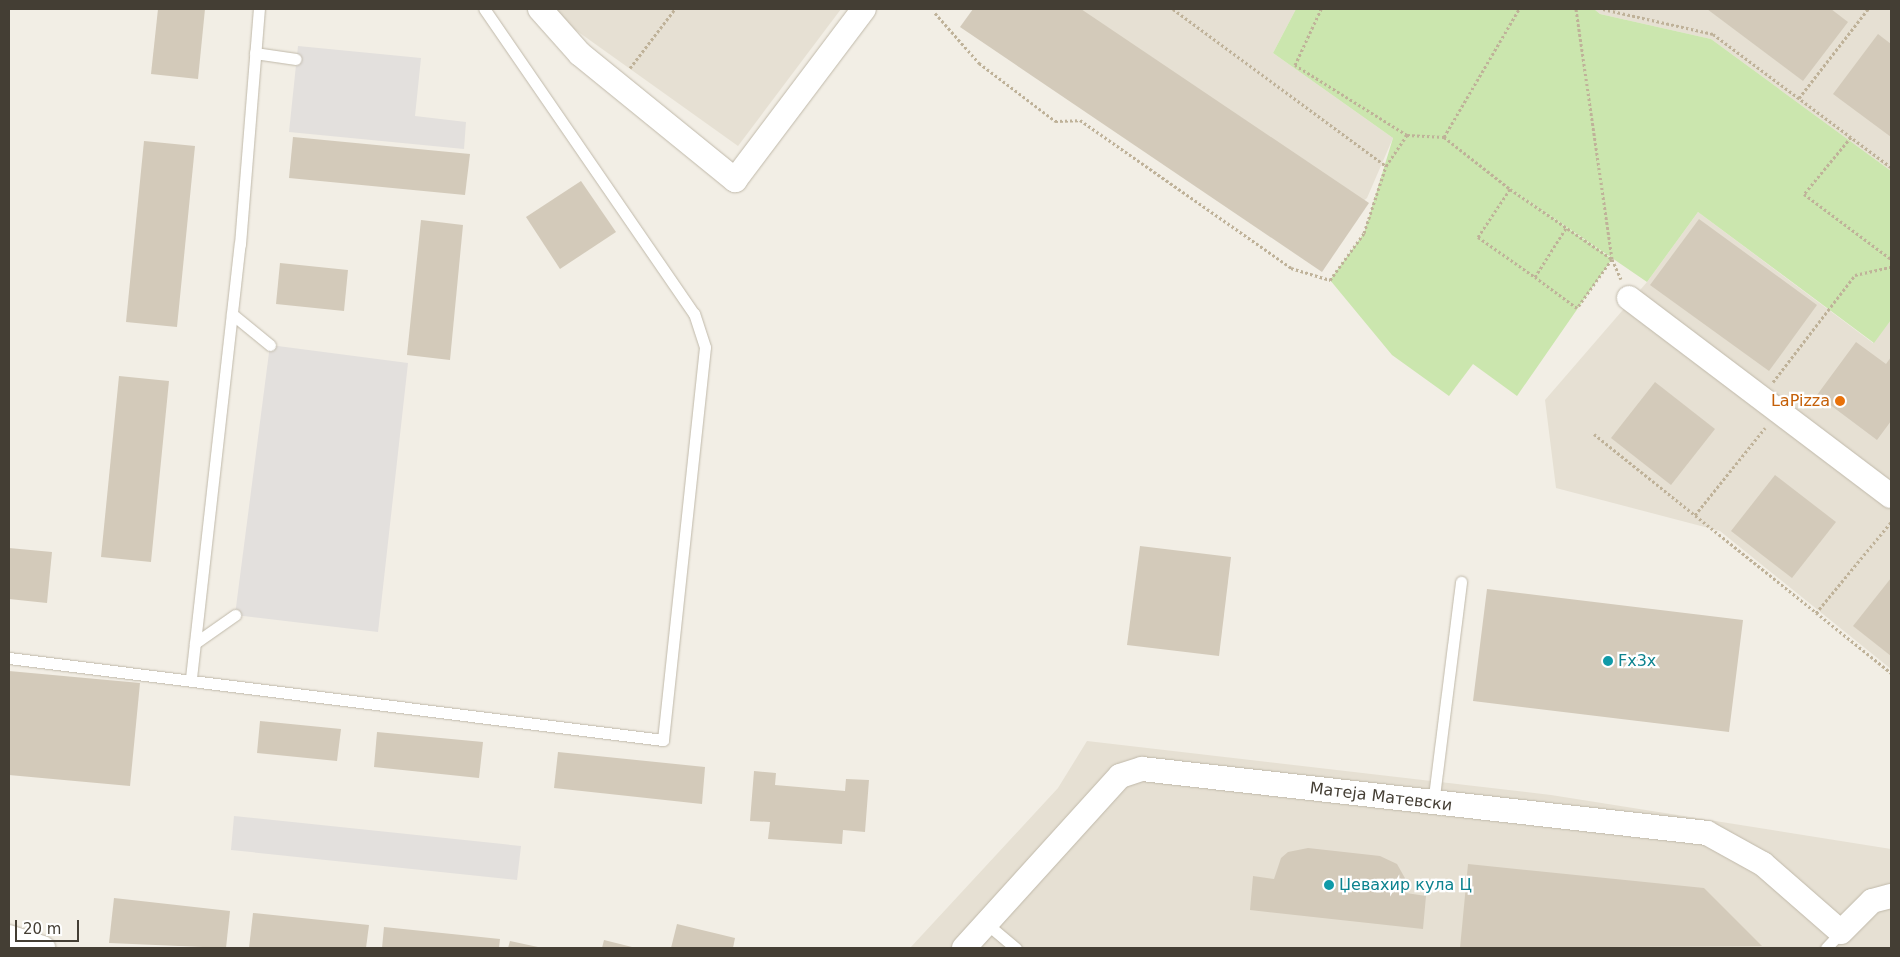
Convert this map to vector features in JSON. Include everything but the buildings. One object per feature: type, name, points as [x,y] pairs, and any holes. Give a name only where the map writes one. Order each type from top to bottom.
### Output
[{"type":"street","points":[[540,9],[580,54],[735,180],[864,9]]},
{"type":"street","points":[[1629,298],[1891,496]]},
{"type":"street","name":"Матеја Матевски","points":[[964,948],[1120,776],[1142,768],[1433,804],[1707,832],[1763,864],[1833,940]]},
{"type":"street","points":[[1833,940],[1872,901],[1891,896]]},
{"type":"street","points":[[9,937],[43,948]]},
{"type":"lane","points":[[191,678],[232,314],[259,9]]},
{"type":"lane","points":[[9,658],[191,678],[663,740],[705,346],[694,314],[484,9]]},
{"type":"lane","points":[[255,53],[296,59]]},
{"type":"lane","points":[[232,314],[270,345]]},
{"type":"lane","points":[[1433,804],[1461,582]]},
{"type":"lane","points":[[195,643],[235,615]]},
{"type":"lane","points":[[987,924],[1016,948]]},
{"type":"path","points":[[618,85],[675,9]]},
{"type":"path","points":[[1173,9],[1386,166]]},
{"type":"path","points":[[1321,9],[1294,64],[1407,135],[1444,137],[1510,189],[1612,259]]},
{"type":"path","points":[[1444,137],[1519,9]]},
{"type":"path","points":[[1576,9],[1612,259],[1629,298]]},
{"type":"path","points":[[1603,9],[1713,34],[1891,166]]},
{"type":"path","points":[[1798,98],[1868,9]]},
{"type":"path","points":[[934,12],[979,64],[1055,121],[1080,120],[1291,268],[1330,280],[1364,233],[1386,166],[1407,135]]},
{"type":"path","points":[[1851,137],[1804,194],[1891,259]]},
{"type":"path","points":[[1510,189],[1478,237],[1577,308],[1612,259]]},
{"type":"path","points":[[1535,277],[1566,228]]},
{"type":"path","points":[[1695,515],[1855,275],[1891,267]]},
{"type":"path","points":[[1594,434],[1891,673]]},
{"type":"path","points":[[1816,613],[1891,522]]},
{"type":"shaded area","points":[[555,9],[841,9],[738,146],[570,26]]},
{"type":"shaded area","points":[[991,9],[1296,9],[1273,53],[1393,138],[1367,198],[1321,236],[978,26]]},
{"type":"shaded area","points":[[1594,9],[1891,9],[1891,171],[1711,39],[1600,14]]},
{"type":"shaded area","points":[[298,46],[421,58],[415,116],[466,122],[464,149],[289,132]]},
{"type":"shaded area","points":[[1698,212],[1873,343],[1891,320],[1891,669],[1720,531],[1556,488],[1545,400],[1647,282]]},
{"type":"shaded area","points":[[270,345],[408,363],[378,632],[235,615]]},
{"type":"shaded area","points":[[1087,741],[1551,795],[1891,849],[1891,948],[910,948],[1058,788]]},
{"type":"shaded area","points":[[234,816],[521,846],[517,880],[231,850]]},
{"type":"green space","points":[[1296,9],[1594,9],[1600,14],[1711,39],[1891,171],[1891,320],[1874,343],[1698,212],[1647,282],[1488,173],[1612,259],[1517,396],[1473,364],[1449,396],[1392,355],[1330,280],[1364,233],[1393,138],[1273,53]]},
{"type":"place","name":"LaPizza","points":[[1840,401]]},
{"type":"place","name":"Fx3x","points":[[1608,661]]},
{"type":"place","name":"Џевахир кула Ц","points":[[1329,885]]}]
